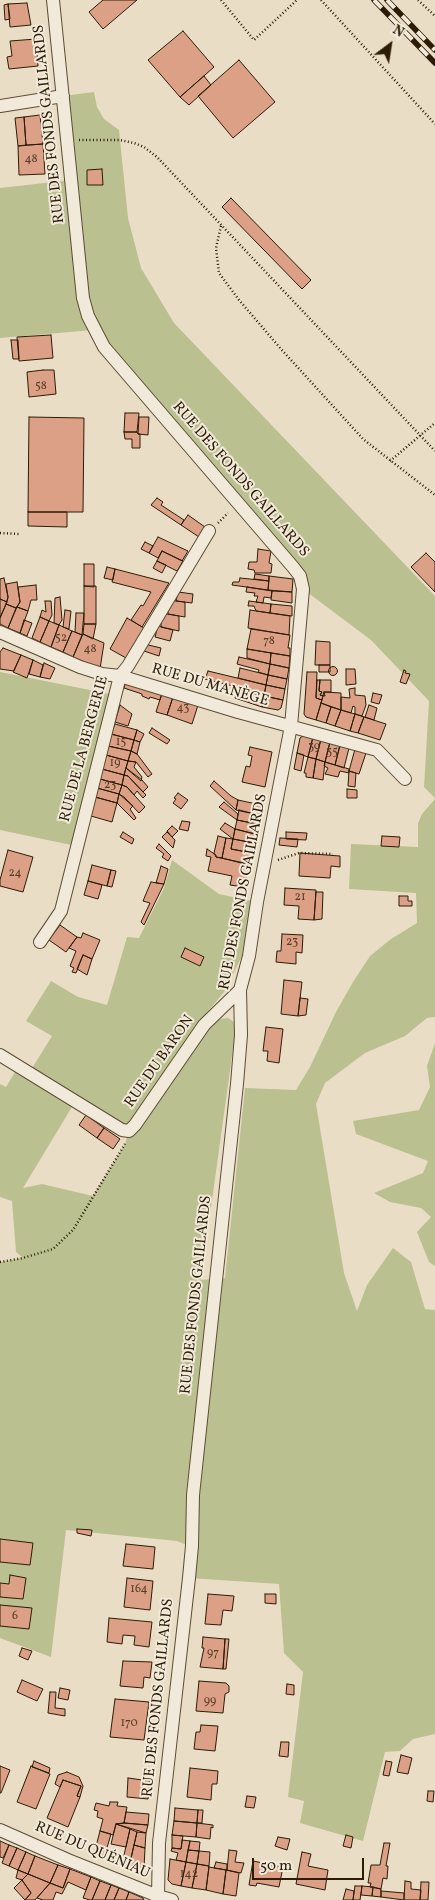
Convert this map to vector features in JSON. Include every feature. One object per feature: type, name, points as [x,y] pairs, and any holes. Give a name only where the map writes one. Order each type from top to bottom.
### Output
[{"type":"street","name":"RUE DES FONDS GAILLARDS","points":[[54,0],[83,298],[93,330],[104,347],[293,567],[300,576],[303,589],[291,726],[257,902],[249,956],[240,990],[241,1035],[238,1074],[193,1495],[189,1578],[158,1843],[157,1898]]},
{"type":"street","points":[[0,106],[63,96]]},
{"type":"street","name":"RUE DE LA BERGERIE","points":[[40,942],[61,911],[120,676],[128,666],[209,531]]},
{"type":"street","name":"RUE DU MANÈGE","points":[[0,632],[80,667],[109,676],[120,676],[238,712],[377,750],[405,779]]},
{"type":"street","name":"RUE DU BARON","points":[[0,1055],[122,1130],[129,1131],[136,1126],[204,1024],[240,990]]},
{"type":"street","name":"RUE DU QUÉNIAU","points":[[0,1830],[157,1898],[172,1900]]},
{"type":"path","points":[[221,0],[254,40],[297,0]]},
{"type":"path","points":[[321,0],[435,124]]},
{"type":"path","points":[[418,0],[435,16]]},
{"type":"path","points":[[67,139],[120,140],[144,147],[157,157],[435,451]]},
{"type":"path","points":[[221,226],[216,248],[219,273],[280,348],[363,439],[390,462],[435,495]]},
{"type":"path","points":[[390,462],[435,424]]},
{"type":"path","points":[[209,531],[239,504]]},
{"type":"path","points":[[0,534],[19,534]]},
{"type":"path","points":[[266,860],[280,860],[299,853],[333,854]]},
{"type":"path","points":[[0,1262],[23,1258],[53,1249],[73,1230],[125,1144],[129,1131]]},
{"type":"green space","points":[[94,92],[97,107],[104,119],[119,130],[128,218],[141,268],[174,323],[435,596],[435,798],[424,787],[429,701],[371,640],[303,589],[93,330],[0,338],[0,188],[71,180],[63,96]]},
{"type":"green space","points":[[0,672],[115,695],[76,846],[0,830]]},
{"type":"green space","points":[[435,799],[435,1017],[427,1018],[405,1036],[365,1053],[325,1083],[316,1104],[344,1273],[357,1311],[367,1285],[393,1248],[411,1262],[425,1309],[435,1310],[435,1734],[413,1739],[400,1751],[385,1752],[363,1841],[300,1823],[304,1801],[288,1797],[303,1672],[284,1653],[279,1584],[189,1578],[192,1547],[177,1541],[66,1530],[51,1657],[0,1638],[0,1262],[23,1258],[16,1252],[12,1201],[0,1197],[0,1084],[6,1087],[18,1067],[29,1073],[52,1036],[26,1021],[51,981],[78,997],[107,1005],[127,937],[139,938],[164,888],[172,860],[219,894],[257,902],[249,956],[242,956],[224,992],[200,1021],[209,1028],[220,1019],[228,1018],[234,1022],[236,1027],[201,1280],[225,1278],[245,1088],[296,1090],[310,1067],[336,1012],[370,956],[391,939],[417,923],[416,893],[349,889],[351,844],[418,847],[418,823],[422,814]],"holes":[[[75,1102],[129,1131],[125,1144],[93,1196],[42,1184],[23,1188]]]},
{"type":"green space","points":[[435,1043],[435,1266],[429,1262],[417,1232],[431,1217],[421,1208],[390,1202],[374,1193],[423,1173],[428,1161],[356,1134],[353,1121],[419,1110],[430,1087],[427,1066]]},
{"type":"building","points":[[103,0],[137,0],[103,29],[89,12]]},
{"type":"building","points":[[27,3],[31,25],[10,27],[8,4]]},
{"type":"building","points":[[8,4],[10,19],[5,20],[4,5]]},
{"type":"building","points":[[183,31],[214,67],[180,97],[148,60]]},
{"type":"building","points":[[36,39],[38,66],[9,69],[7,57],[12,56],[10,41]]},
{"type":"building","points":[[239,60],[275,102],[233,138],[198,96]]},
{"type":"building","points":[[204,76],[211,85],[189,105],[180,97]]},
{"type":"building","points":[[40,115],[43,144],[26,145],[24,117]]},
{"type":"building","points":[[24,117],[26,145],[18,146],[15,118]]},
{"type":"building","points":[[43,144],[45,174],[19,175],[18,146]]},
{"type":"building","points":[[102,169],[103,185],[87,185],[87,170]]},
{"type":"building","points":[[231,198],[311,280],[302,289],[222,207]]},
{"type":"building","points":[[51,335],[53,358],[19,361],[17,337]]},
{"type":"building","points":[[11,340],[18,340],[19,359],[13,359]]},
{"type":"building","points":[[54,370],[56,394],[29,397],[27,372]]},
{"type":"building","points":[[125,413],[139,413],[137,432],[124,432]]},
{"type":"building","points":[[29,417],[84,418],[83,512],[28,512]]},
{"type":"building","points":[[139,417],[149,417],[148,435],[138,434]]},
{"type":"building","points":[[124,432],[137,432],[140,434],[140,448],[132,448],[132,439],[125,439]]},
{"type":"building","points":[[157,498],[163,502],[161,505],[184,520],[181,525],[151,505]]},
{"type":"building","points":[[28,512],[67,512],[67,527],[28,526]]},
{"type":"building","points":[[188,515],[205,527],[199,537],[181,525]]},
{"type":"building","points":[[158,537],[188,551],[182,561],[162,551],[158,558],[149,553]]},
{"type":"building","points":[[145,542],[153,546],[149,553],[141,549]]},
{"type":"building","points":[[258,549],[271,551],[269,563],[272,564],[271,573],[255,573],[254,570],[248,569],[249,562],[257,562]]},
{"type":"building","points":[[162,551],[183,561],[177,571],[157,561]]},
{"type":"building","points":[[426,553],[435,562],[435,592],[411,567]]},
{"type":"building","points":[[157,561],[166,565],[162,573],[153,568]]},
{"type":"building","points":[[84,564],[94,564],[94,587],[84,586]]},
{"type":"building","points":[[107,567],[115,569],[113,580],[104,578]]},
{"type":"building","points":[[115,569],[169,583],[142,627],[131,620],[141,605],[143,606],[151,592],[112,582]]},
{"type":"building","points":[[255,574],[269,576],[269,581],[254,579]]},
{"type":"building","points":[[269,576],[293,579],[292,592],[268,590]]},
{"type":"building","points":[[4,578],[8,597],[7,602],[0,599],[0,579]]},
{"type":"building","points":[[240,578],[269,581],[268,590],[232,585],[233,582],[239,582]]},
{"type":"building","points":[[17,582],[20,602],[16,608],[6,604],[8,597],[6,584]]},
{"type":"building","points":[[36,585],[37,600],[31,600],[28,611],[17,607],[20,602],[18,587]]},
{"type":"building","points":[[84,586],[96,586],[96,624],[84,624]]},
{"type":"building","points":[[247,587],[272,591],[271,598],[264,597],[263,603],[256,602],[258,596],[254,596],[255,593],[246,592]]},
{"type":"building","points":[[272,591],[292,592],[292,603],[271,600]]},
{"type":"building","points":[[178,592],[193,594],[192,603],[176,601]]},
{"type":"building","points":[[60,597],[62,620],[59,625],[54,623],[55,598]]},
{"type":"building","points":[[0,599],[7,602],[0,618]]},
{"type":"building","points":[[168,600],[185,602],[185,617],[168,614]]},
{"type":"building","points":[[45,601],[51,601],[52,615],[49,621],[40,617],[42,610],[46,612]]},
{"type":"building","points":[[249,601],[271,604],[270,613],[256,611],[254,606],[248,606]]},
{"type":"building","points":[[6,604],[16,608],[8,628],[0,624],[0,618]]},
{"type":"building","points":[[271,604],[292,606],[292,616],[270,613]]},
{"type":"building","points":[[17,607],[28,611],[20,633],[8,628]]},
{"type":"building","points":[[65,610],[71,611],[69,629],[63,627]]},
{"type":"building","points":[[250,610],[290,616],[289,635],[248,628]]},
{"type":"building","points":[[76,613],[84,613],[82,635],[75,632]]},
{"type":"building","points":[[161,613],[179,616],[179,631],[161,627]]},
{"type":"building","points":[[40,617],[49,621],[40,642],[32,638]]},
{"type":"building","points":[[127,618],[144,628],[126,658],[110,649]]},
{"type":"building","points":[[24,620],[32,623],[27,636],[20,633]]},
{"type":"building","points":[[49,621],[59,625],[51,647],[40,642]]},
{"type":"building","points":[[84,624],[96,624],[93,639],[83,634]]},
{"type":"building","points":[[59,625],[72,631],[63,652],[51,647]]},
{"type":"building","points":[[158,626],[173,630],[170,641],[155,637]]},
{"type":"building","points":[[251,629],[290,635],[288,648],[290,648],[290,656],[247,649]]},
{"type":"building","points":[[72,631],[82,635],[73,657],[63,652]]},
{"type":"building","points":[[83,634],[104,643],[100,669],[73,657]]},
{"type":"building","points":[[316,641],[330,642],[330,665],[315,665]]},
{"type":"building","points":[[144,644],[161,648],[159,656],[141,650]]},
{"type":"building","points":[[3,648],[21,655],[14,671],[0,669],[0,652]]},
{"type":"building","points":[[247,649],[271,653],[270,664],[247,658]]},
{"type":"building","points":[[271,653],[290,656],[289,668],[270,664]]},
{"type":"building","points":[[21,655],[33,660],[27,678],[13,672]]},
{"type":"building","points":[[239,657],[270,664],[268,675],[258,672],[259,670],[237,664]]},
{"type":"building","points":[[33,660],[43,665],[40,677],[29,674]]},
{"type":"building","points":[[44,663],[55,668],[50,679],[40,677]]},
{"type":"building","points":[[270,664],[289,668],[287,679],[268,675]]},
{"type":"building","points":[[319,665],[330,665],[330,672],[319,672]]},
{"type":"building","points":[[333,666],[338,671],[333,676],[328,671]]},
{"type":"building","points":[[240,668],[268,675],[266,685],[238,678]]},
{"type":"building","points":[[346,669],[355,669],[356,684],[346,685]]},
{"type":"building","points":[[404,670],[406,671],[405,673],[410,674],[406,684],[400,682]]},
{"type":"building","points":[[208,671],[266,685],[264,696],[205,679]]},
{"type":"building","points":[[307,672],[317,672],[316,698],[322,700],[316,720],[306,717],[304,714]]},
{"type":"building","points":[[268,675],[287,679],[285,689],[266,685]]},
{"type":"building","points":[[317,680],[320,680],[319,691],[322,692],[320,695],[323,696],[322,700],[316,698]]},
{"type":"building","points":[[320,680],[331,680],[331,692],[324,692],[325,696],[320,695],[322,692],[319,691]]},
{"type":"building","points":[[126,682],[163,690],[160,700],[150,697],[149,699],[142,696],[142,694],[124,688]]},
{"type":"building","points":[[266,685],[285,689],[283,700],[264,696]]},
{"type":"building","points":[[355,688],[355,695],[365,696],[366,705],[362,716],[355,714],[355,707],[353,706],[351,713],[341,710],[341,697],[350,698],[349,689]]},
{"type":"building","points":[[238,689],[264,696],[262,707],[235,698]]},
{"type":"building","points":[[163,690],[174,694],[167,715],[156,712]]},
{"type":"building","points":[[324,692],[341,693],[341,710],[321,703]]},
{"type":"building","points":[[373,693],[382,695],[379,704],[371,702]]},
{"type":"building","points":[[174,694],[199,702],[192,724],[167,715]]},
{"type":"building","points":[[264,696],[283,700],[281,708],[278,710],[262,707]]},
{"type":"building","points":[[321,703],[331,707],[326,723],[316,720]]},
{"type":"building","points":[[120,705],[132,714],[128,726],[115,722]]},
{"type":"building","points":[[369,705],[377,708],[374,720],[365,717]]},
{"type":"building","points":[[331,707],[341,710],[335,726],[326,723]]},
{"type":"building","points":[[341,710],[355,714],[350,731],[335,726]]},
{"type":"building","points":[[355,714],[364,717],[358,733],[350,731]]},
{"type":"building","points":[[364,717],[386,724],[380,740],[358,733]]},
{"type":"building","points":[[115,724],[137,730],[134,740],[111,734]]},
{"type":"building","points":[[152,728],[170,740],[167,744],[149,733]]},
{"type":"building","points":[[137,730],[144,734],[140,742],[134,740]]},
{"type":"building","points":[[111,734],[134,740],[131,751],[108,746]]},
{"type":"building","points":[[306,734],[313,737],[308,757],[297,753],[300,738]]},
{"type":"building","points":[[313,737],[321,739],[316,759],[308,757]]},
{"type":"building","points":[[321,739],[330,742],[325,762],[316,759]]},
{"type":"building","points":[[134,740],[140,742],[137,754],[131,751]]},
{"type":"building","points":[[330,742],[340,745],[335,765],[325,762]]},
{"type":"building","points":[[340,745],[349,748],[344,768],[335,765]]},
{"type":"building","points":[[108,746],[131,751],[128,761],[106,755]]},
{"type":"building","points":[[250,747],[272,752],[265,787],[242,782],[246,766],[250,767],[252,756],[248,755]]},
{"type":"building","points":[[355,749],[366,753],[359,774],[349,771]]},
{"type":"building","points":[[131,751],[137,754],[152,774],[148,777],[136,762],[128,761]]},
{"type":"building","points":[[297,753],[304,755],[301,771],[294,769]]},
{"type":"building","points":[[106,755],[128,761],[124,775],[102,769]]},
{"type":"building","points":[[308,757],[316,759],[313,778],[306,777],[306,773],[304,773]]},
{"type":"building","points":[[316,759],[325,762],[323,780],[313,778]]},
{"type":"building","points":[[128,761],[136,762],[134,767],[142,777],[141,781],[126,768]]},
{"type":"building","points":[[325,762],[349,769],[349,773],[340,771],[338,777],[325,774],[328,768],[324,766]]},
{"type":"building","points":[[126,768],[148,787],[143,792],[128,776],[124,775]]},
{"type":"building","points":[[102,769],[124,775],[122,785],[100,779]]},
{"type":"building","points":[[349,771],[356,773],[355,787],[348,786]]},
{"type":"building","points":[[124,775],[128,776],[146,795],[143,798],[137,791],[134,795],[127,787],[122,785]]},
{"type":"building","points":[[100,779],[122,785],[119,794],[97,788]]},
{"type":"building","points":[[214,781],[238,800],[236,810],[210,786]]},
{"type":"building","points":[[122,785],[127,787],[145,807],[139,813],[119,794]]},
{"type":"building","points":[[97,788],[119,794],[117,803],[95,797]]},
{"type":"building","points":[[347,789],[357,790],[357,798],[347,798]]},
{"type":"building","points":[[178,793],[188,800],[181,809],[173,803]]},
{"type":"building","points":[[119,794],[133,806],[130,809],[136,818],[134,820],[117,803]]},
{"type":"building","points":[[95,797],[117,803],[112,822],[91,816]]},
{"type":"building","points":[[238,800],[261,805],[259,815],[236,810]]},
{"type":"building","points":[[224,802],[238,814],[237,820],[219,807]]},
{"type":"building","points":[[239,810],[259,815],[257,824],[237,820]]},
{"type":"building","points":[[237,820],[257,824],[255,834],[235,829]]},
{"type":"building","points":[[182,821],[190,822],[188,831],[179,829]]},
{"type":"building","points":[[225,823],[235,829],[233,839],[220,829]]},
{"type":"building","points":[[172,826],[178,831],[172,837],[167,831]]},
{"type":"building","points":[[235,829],[255,834],[254,843],[233,839]]},
{"type":"building","points":[[123,832],[134,839],[132,844],[120,837]]},
{"type":"building","points":[[167,832],[175,840],[173,848],[162,837]]},
{"type":"building","points":[[286,832],[307,833],[306,840],[286,839]]},
{"type":"building","points":[[218,836],[226,838],[222,858],[216,857],[214,853]]},
{"type":"building","points":[[382,836],[400,837],[399,847],[381,846]]},
{"type":"building","points":[[226,838],[233,839],[231,849],[252,853],[249,865],[222,858]]},
{"type":"building","points":[[280,838],[298,839],[297,847],[279,845]]},
{"type":"building","points":[[233,839],[254,843],[252,853],[231,849]]},
{"type":"building","points":[[159,844],[171,856],[168,861],[162,857],[164,854],[156,848]]},
{"type":"building","points":[[207,849],[216,857],[249,864],[244,887],[230,885],[232,876],[208,871],[211,857],[206,856]]},
{"type":"building","points":[[8,850],[33,857],[23,892],[0,886]]},
{"type":"building","points":[[300,853],[340,856],[340,867],[331,866],[330,878],[299,876]]},
{"type":"building","points":[[92,865],[111,870],[107,886],[88,881]]},
{"type":"building","points":[[161,866],[168,869],[164,884],[156,883]]},
{"type":"building","points":[[111,870],[116,871],[112,887],[107,886]]},
{"type":"building","points":[[88,881],[102,885],[98,899],[84,895]]},
{"type":"building","points":[[151,882],[164,884],[144,925],[141,922],[150,903],[143,901]]},
{"type":"building","points":[[285,888],[316,890],[314,920],[298,919],[299,906],[284,905]]},
{"type":"building","points":[[316,892],[323,892],[322,919],[314,920]]},
{"type":"building","points":[[399,896],[408,896],[408,901],[412,901],[412,906],[399,906]]},
{"type":"building","points":[[60,925],[77,937],[66,952],[49,940]]},
{"type":"building","points":[[83,933],[100,940],[92,959],[83,955],[76,973],[72,972],[74,968],[70,966],[76,951],[69,948],[77,937],[81,938]]},
{"type":"building","points":[[282,934],[303,935],[302,953],[296,952],[296,964],[276,962],[277,951],[281,951]]},
{"type":"building","points":[[185,948],[204,957],[200,966],[181,957]]},
{"type":"building","points":[[83,955],[92,959],[87,975],[77,969]]},
{"type":"building","points":[[284,980],[302,982],[298,1016],[281,1014]]},
{"type":"building","points":[[300,998],[308,999],[306,1015],[298,1016]]},
{"type":"building","points":[[266,1027],[283,1029],[279,1063],[267,1061],[268,1051],[263,1051]]},
{"type":"building","points":[[86,1115],[104,1128],[97,1138],[79,1125]]},
{"type":"building","points":[[104,1128],[120,1139],[113,1149],[97,1138]]},
{"type":"building","points":[[77,1529],[92,1530],[91,1536],[77,1533]]},
{"type":"building","points":[[0,1539],[33,1543],[30,1565],[0,1562]]},
{"type":"building","points":[[126,1544],[155,1547],[153,1569],[123,1566]]},
{"type":"building","points":[[10,1575],[26,1578],[23,1599],[0,1597],[0,1583],[9,1584]]},
{"type":"building","points":[[127,1578],[153,1581],[150,1610],[124,1607]]},
{"type":"building","points":[[208,1594],[234,1596],[232,1611],[223,1610],[221,1625],[205,1624]]},
{"type":"building","points":[[265,1594],[276,1594],[276,1604],[265,1603]]},
{"type":"building","points":[[0,1605],[32,1608],[29,1629],[0,1626]]},
{"type":"building","points":[[109,1618],[152,1622],[149,1647],[134,1645],[135,1636],[123,1635],[122,1644],[107,1642]]},
{"type":"building","points":[[203,1637],[225,1639],[223,1669],[200,1667],[204,1648],[202,1648]]},
{"type":"building","points":[[225,1639],[229,1639],[226,1669],[223,1669]]},
{"type":"building","points":[[22,1648],[32,1651],[28,1660],[19,1656]]},
{"type":"building","points":[[123,1661],[152,1662],[150,1678],[144,1677],[143,1688],[120,1686]]},
{"type":"building","points":[[22,1680],[43,1689],[37,1701],[17,1692]]},
{"type":"building","points":[[199,1681],[226,1683],[229,1686],[229,1692],[225,1694],[223,1713],[196,1711]]},
{"type":"building","points":[[287,1684],[294,1685],[294,1695],[286,1694]]},
{"type":"building","points":[[60,1688],[70,1690],[68,1700],[58,1698]]},
{"type":"building","points":[[50,1692],[56,1692],[55,1708],[65,1709],[65,1716],[48,1713]]},
{"type":"building","points":[[115,1699],[149,1702],[144,1740],[110,1737]]},
{"type":"building","points":[[201,1725],[218,1726],[215,1751],[194,1749],[196,1732],[200,1732]]},
{"type":"building","points":[[281,1742],[289,1742],[288,1757],[279,1756]]},
{"type":"building","points":[[401,1755],[412,1758],[408,1774],[397,1772]]},
{"type":"building","points":[[34,1761],[50,1768],[49,1773],[32,1767]]},
{"type":"building","points":[[386,1761],[392,1762],[389,1776],[383,1775]]},
{"type":"building","points":[[0,1766],[10,1770],[1,1793],[0,1793]]},
{"type":"building","points":[[31,1766],[50,1774],[36,1809],[17,1802]]},
{"type":"building","points":[[190,1768],[218,1771],[217,1784],[212,1784],[211,1800],[187,1797]]},
{"type":"building","points":[[67,1772],[79,1777],[83,1786],[80,1797],[77,1796],[81,1786],[63,1780],[60,1787],[55,1784],[58,1775]]},
{"type":"building","points":[[128,1778],[150,1781],[148,1799],[127,1797]]},
{"type":"building","points":[[63,1780],[81,1786],[77,1796],[80,1797],[68,1827],[47,1818]]},
{"type":"building","points":[[428,1791],[434,1791],[433,1802],[427,1801]]},
{"type":"building","points":[[247,1796],[256,1797],[254,1808],[245,1807]]},
{"type":"building","points":[[110,1802],[118,1802],[117,1806],[127,1807],[124,1823],[116,1824],[113,1835],[100,1831],[103,1819],[97,1817],[98,1811],[94,1810],[96,1803],[109,1806]]},
{"type":"building","points":[[175,1808],[198,1810],[197,1823],[174,1821]]},
{"type":"building","points":[[198,1810],[203,1810],[202,1823],[197,1823]]},
{"type":"building","points":[[126,1812],[149,1814],[148,1825],[124,1823]]},
{"type":"building","points":[[174,1821],[197,1823],[196,1837],[172,1835]]},
{"type":"building","points":[[197,1823],[213,1825],[213,1828],[211,1827],[210,1839],[196,1837]]},
{"type":"building","points":[[116,1824],[148,1825],[146,1833]]},
{"type":"building","points":[[116,1824],[130,1829],[126,1847],[111,1844]]},
{"type":"building","points":[[130,1829],[137,1832],[129,1867],[122,1864]]},
{"type":"building","points":[[100,1831],[111,1834],[104,1858],[94,1854]]},
{"type":"building","points":[[137,1832],[146,1833],[145,1848],[134,1845]]},
{"type":"building","points":[[172,1835],[183,1836],[181,1849],[172,1848]]},
{"type":"building","points":[[346,1835],[353,1837],[351,1848],[343,1846]]},
{"type":"building","points":[[278,1837],[290,1839],[287,1850],[275,1846]]},
{"type":"building","points":[[182,1840],[190,1841],[186,1862],[176,1860],[178,1853],[171,1851],[172,1848],[181,1849]]},
{"type":"building","points":[[0,1841],[9,1845],[3,1858],[0,1857]]},
{"type":"building","points":[[190,1841],[200,1842],[199,1851],[188,1850]]},
{"type":"building","points":[[384,1843],[390,1843],[386,1866],[388,1866],[387,1879],[383,1878],[381,1889],[370,1887],[371,1883],[368,1883],[371,1865],[380,1865]]},
{"type":"building","points":[[9,1845],[17,1848],[9,1866],[2,1863]]},
{"type":"building","points":[[134,1845],[145,1848],[144,1868],[139,1871],[129,1867]]},
{"type":"building","points":[[17,1848],[26,1852],[18,1870],[9,1866]]},
{"type":"building","points":[[188,1850],[199,1851],[197,1864],[186,1862]]},
{"type":"building","points":[[229,1850],[237,1851],[235,1862],[244,1863],[241,1873],[227,1870]]},
{"type":"building","points":[[199,1851],[210,1852],[209,1866],[197,1864]]},
{"type":"building","points":[[26,1852],[35,1856],[28,1874],[18,1870]]},
{"type":"building","points":[[302,1852],[311,1854],[308,1866],[328,1870],[325,1890],[296,1884]]},
{"type":"building","points":[[35,1856],[58,1865],[50,1883],[28,1874]]},
{"type":"building","points":[[170,1859],[186,1862],[181,1886],[172,1884],[168,1880]]},
{"type":"building","points":[[253,1861],[283,1867],[279,1887],[257,1883],[256,1886],[249,1885]]},
{"type":"building","points":[[186,1862],[197,1864],[192,1888],[181,1886]]},
{"type":"building","points":[[216,1862],[227,1864],[227,1870],[214,1868]]},
{"type":"building","points":[[197,1864],[209,1866],[206,1890],[192,1888]]},
{"type":"building","points":[[58,1865],[70,1869],[63,1888],[50,1883]]},
{"type":"building","points":[[209,1867],[226,1870],[223,1894],[206,1890]]},
{"type":"building","points":[[70,1869],[91,1877],[86,1890],[68,1882],[62,1894],[56,1892],[53,1900],[37,1898],[50,1883],[63,1888]]},
{"type":"building","points":[[18,1870],[28,1874],[22,1880],[16,1878]]},
{"type":"building","points":[[226,1870],[239,1873],[236,1896],[223,1894]]},
{"type":"building","points":[[28,1874],[50,1883],[35,1900],[25,1900],[31,1893],[22,1880]]},
{"type":"building","points":[[91,1877],[100,1881],[92,1900],[90,1900],[83,1898]]},
{"type":"building","points":[[22,1880],[31,1893],[25,1900],[14,1888]]},
{"type":"building","points":[[100,1881],[111,1885],[105,1900],[92,1900]]},
{"type":"building","points":[[405,1881],[411,1882],[411,1889],[421,1890],[420,1900],[404,1900]]},
{"type":"building","points":[[421,1882],[429,1882],[428,1900],[420,1900]]},
{"type":"building","points":[[111,1885],[119,1888],[114,1900],[105,1900]]},
{"type":"building","points":[[355,1886],[362,1886],[360,1900],[353,1900]]},
{"type":"building","points":[[362,1886],[373,1887],[372,1896],[361,1895]]},
{"type":"building","points":[[373,1887],[381,1889],[381,1897],[372,1896]]},
{"type":"building","points":[[119,1888],[129,1892],[126,1900],[114,1900]]},
{"type":"building","points":[[346,1889],[354,1891],[353,1900],[343,1900]]},
{"type":"building","points":[[381,1891],[404,1893],[404,1900],[381,1897]]},
{"type":"building","points":[[129,1892],[143,1898],[144,1900],[126,1900]]},
{"type":"railway","points":[[374,0],[435,63]]},
{"type":"railway","points":[[387,0],[435,50]]}]
